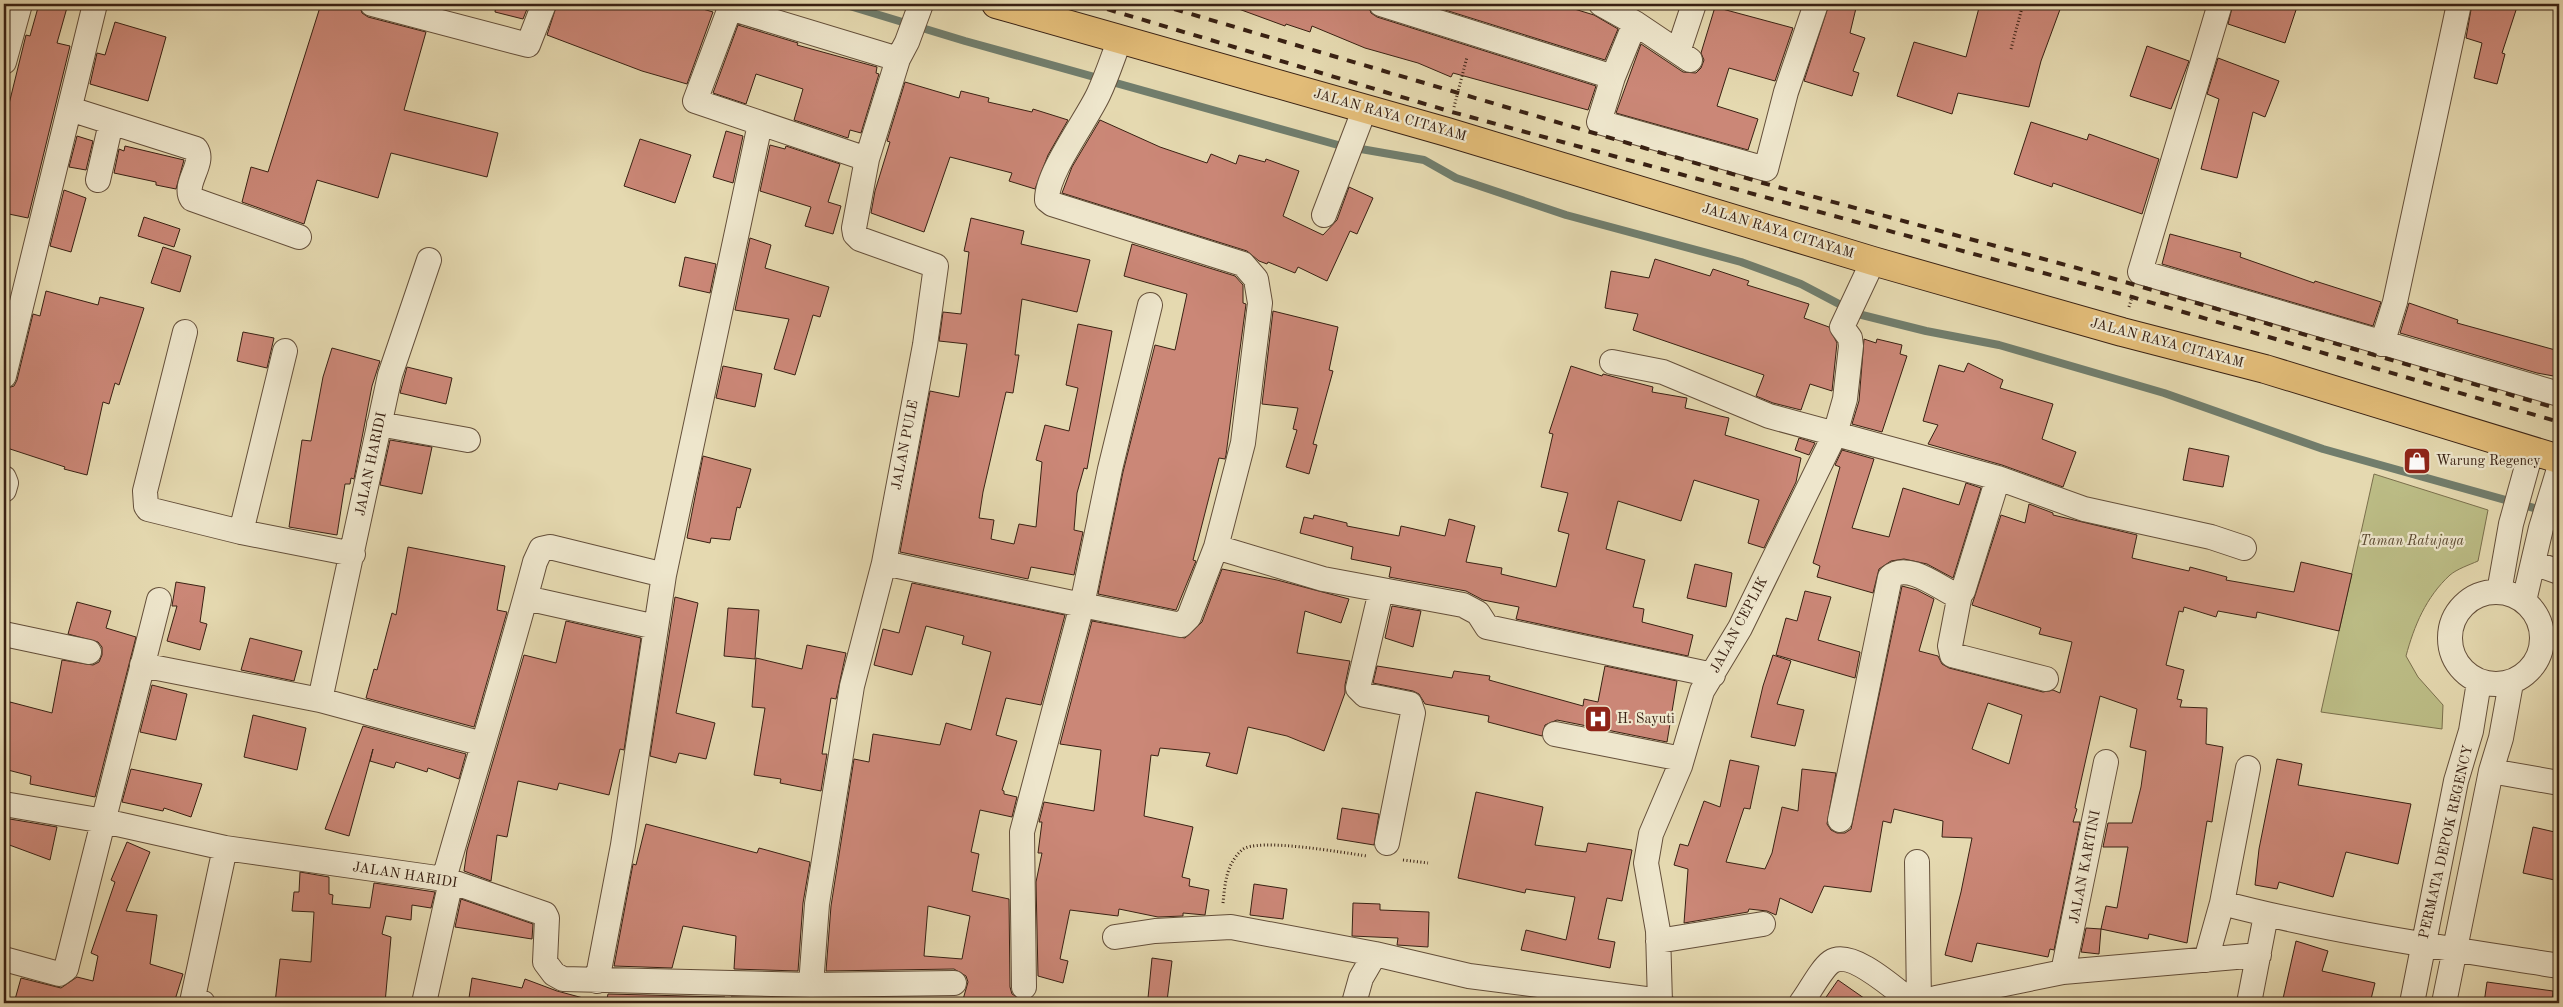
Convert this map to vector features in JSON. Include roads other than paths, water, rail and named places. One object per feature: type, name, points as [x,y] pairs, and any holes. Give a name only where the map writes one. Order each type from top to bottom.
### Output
[{"type":"main road","name":"JALAN RAYA CITAYAM","points":[[996,4],[1116,49],[1360,120],[1744,220],[1867,272],[2122,332],[2265,369],[2527,463],[2559,459]]},
{"type":"street","points":[[4,62],[20,4]]},
{"type":"street","points":[[4,376],[95,4]]},
{"type":"street","points":[[372,4],[528,45],[544,4]]},
{"type":"street","points":[[1380,4],[1613,77]]},
{"type":"street","points":[[1601,4],[1684,56],[1694,4]]},
{"type":"street","points":[[1634,23],[1613,77],[1599,122],[1766,168],[1786,92],[1816,4]]},
{"type":"street","points":[[2220,4],[2140,272],[2212,291],[2382,344],[2559,394]]},
{"type":"street","points":[[2382,344],[2395,302],[2458,4]]},
{"type":"street","points":[[867,159],[695,101],[730,8],[902,50]]},
{"type":"street","name":"JALAN PULE","points":[[884,563],[925,345],[936,266],[860,239],[855,234],[854,228],[867,159],[902,50],[919,9]]},
{"type":"street","points":[[812,985],[817,904],[852,686],[884,563],[1082,606],[1181,625],[1189,617],[1216,547],[1243,443],[1260,303],[1256,279],[1243,264],[1050,203],[1047,196],[1073,136],[1099,94],[1116,49]]},
{"type":"street","points":[[70,109],[196,149],[199,158],[189,189],[192,199],[299,237]]},
{"type":"street","points":[[1324,215],[1360,120]]},
{"type":"street","points":[[98,180],[112,123]]},
{"type":"street","points":[[597,981],[623,845],[664,575],[760,124]]},
{"type":"street","name":"JALAN HARIDI","points":[[320,700],[353,554],[390,375],[429,260]]},
{"type":"street","name":"JALAN CEPLIK","points":[[1660,1002],[1658,941],[1646,863],[1651,834],[1682,759],[1702,690],[1713,675],[1740,628],[1834,434],[1845,399],[1851,346],[1850,338],[1842,327],[1867,272]]},
{"type":"street","points":[[1024,987],[1022,832],[1082,606],[1122,421],[1150,305]]},
{"type":"street","points":[[185,332],[145,491],[148,509],[241,532],[353,554]]},
{"type":"street","points":[[241,532],[284,351]]},
{"type":"street","points":[[1612,362],[1663,372],[1768,416],[1998,478],[2084,509],[2211,537],[2244,548]]},
{"type":"street","points":[[379,424],[468,440]]},
{"type":"street","points":[[2499,592],[2511,524],[2527,463]]},
{"type":"street","points":[[2524,601],[2541,528],[2557,477]]},
{"type":"street","points":[[4,478],[6,483],[4,490]]},
{"type":"street","points":[[1998,478],[1963,591],[1960,594],[1950,646],[1952,655],[2046,679]]},
{"type":"street","points":[[424,1003],[448,880],[483,744],[541,548],[550,547],[652,572]]},
{"type":"street","points":[[1216,547],[1323,579],[1463,605],[1478,613],[1487,628],[1713,675]]},
{"type":"street","points":[[2534,563],[2559,572]]},
{"type":"street","points":[[1840,820],[1890,577],[1897,571],[1907,571],[1955,594],[1960,594]]},
{"type":"street","points":[[1381,591],[1358,688],[1365,695],[1410,704],[1413,713],[1385,853]]},
{"type":"street","points":[[2499,592],[2512,595],[2524,601],[2534,612],[2540,624],[2542,638],[2540,653],[2534,665],[2524,676],[2511,682],[2490,684],[2479,682],[2466,674],[2456,663],[2451,650],[2450,635],[2452,620],[2460,608],[2472,598],[2485,593],[2499,592]]},
{"type":"street","points":[[526,598],[656,627]]},
{"type":"street","points":[[4,960],[60,974],[66,969],[159,600]]},
{"type":"street","points":[[4,634],[89,652]]},
{"type":"street","points":[[142,665],[320,700],[483,744]]},
{"type":"street","name":"PERMATA DEPOK REGENCY","points":[[2412,1003],[2456,781],[2471,731],[2479,682]]},
{"type":"street","name":"PERMATA DEPOK REGENCY","points":[[2444,1003],[2491,770],[2501,738],[2511,682]]},
{"type":"street","points":[[1555,734],[1682,759]]},
{"type":"street","name":"JALAN KARTINI","points":[[2063,972],[2106,762]]},
{"type":"street","points":[[2206,960],[2222,903],[2248,768]]},
{"type":"street","points":[[2491,770],[2559,782]]},
{"type":"street","name":"JALAN HARIDI","points":[[4,804],[104,821],[225,848],[448,880],[540,910],[547,918],[545,962],[554,974],[564,979],[812,985],[954,982]]},
{"type":"street","points":[[203,1003],[192,1002],[225,848]]},
{"type":"street","points":[[1917,862],[1919,1003]]},
{"type":"street","points":[[2222,903],[2266,915],[2423,945],[2559,966]]},
{"type":"street","points":[[2250,1003],[2266,915]]},
{"type":"street","points":[[1658,941],[1763,924]]},
{"type":"street","points":[[1115,937],[1154,931],[1231,927],[1375,954],[1469,976],[1660,1002]]},
{"type":"street","points":[[1354,1003],[1361,978],[1375,954]]},
{"type":"street","points":[[1927,1003],[1936,998],[2063,972],[2258,955]]},
{"type":"street","points":[[1801,1003],[1830,963],[1841,958],[1860,964],[1913,1003]]},
{"type":"waterway","points":[[843,4],[965,41],[1338,145],[1424,160],[1456,178],[1566,215],[1741,262],[1801,284],[1858,314],[1926,331],[1999,345],[2164,393],[2323,449],[2559,515]]},
{"type":"railway","points":[[1090,4],[1452,112],[2132,297],[2559,422]]},
{"type":"railway","points":[[1157,4],[1763,183],[2077,268],[2559,409]]},
{"type":"place","name":"Warung Regency","points":[[2417,461]]},
{"type":"place","name":"H. Sayuti","points":[[1598,719]]},
{"type":"park label","name":"Taman Ratujaya","points":[[2412,541]]}]
